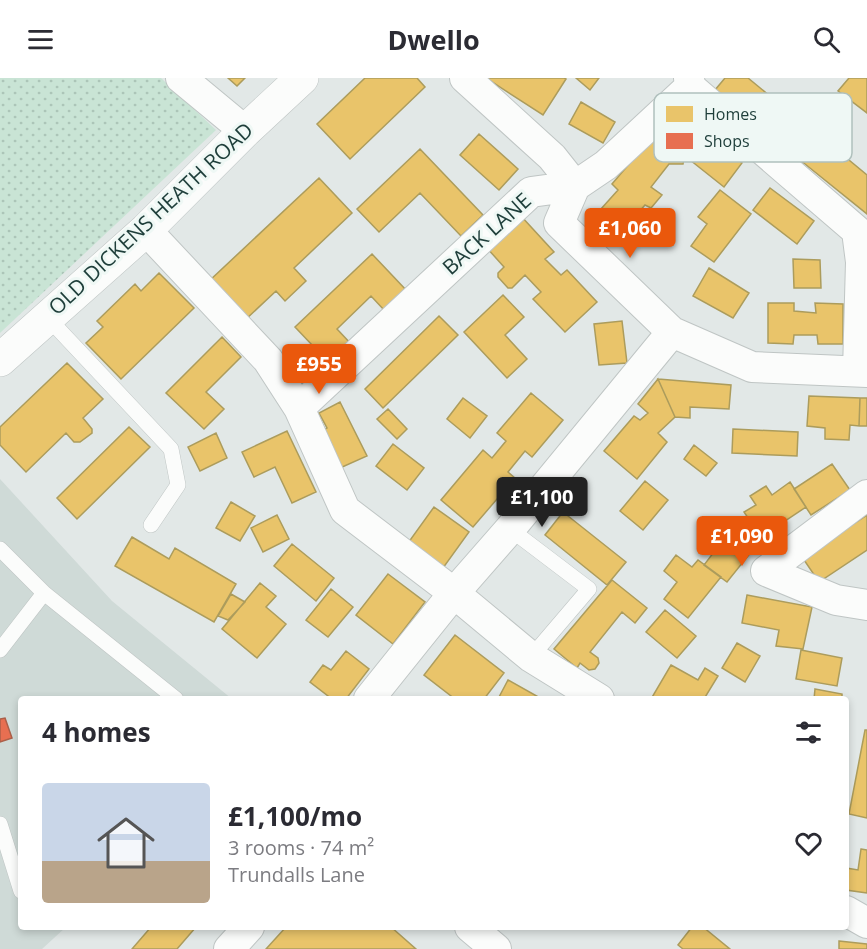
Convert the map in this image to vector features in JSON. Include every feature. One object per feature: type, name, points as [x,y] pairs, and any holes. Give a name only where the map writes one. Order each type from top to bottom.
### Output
[{"type":"street","points":[[181,78],[245,131]]},
{"type":"street","name":"OLD DICKENS HEATH ROAD","points":[[0,360],[146,230],[245,131],[302,78]]},
{"type":"street","points":[[465,78],[552,157],[575,186],[559,223],[672,332],[752,367],[863,372],[861,262],[857,231],[779,162]]},
{"type":"street","points":[[689,83],[700,93]]},
{"type":"street","name":"BACK LANE","points":[[299,408],[531,192],[575,186],[606,165],[654,118]]},
{"type":"street","points":[[146,230],[268,360],[299,408],[345,510],[454,592],[531,657],[594,696]]},
{"type":"street","points":[[371,696],[454,592],[510,529],[672,332]]},
{"type":"street","points":[[867,495],[766,571],[836,600],[867,605]]},
{"type":"street","points":[[849,913],[867,922]]},
{"type":"street","points":[[229,949],[246,930]]},
{"type":"street","points":[[474,930],[496,949]]},
{"type":"lane","points":[[47,317],[171,449],[178,485],[151,525]]},
{"type":"lane","points":[[510,529],[589,589],[531,657]]},
{"type":"lane","points":[[0,549],[44,593],[172,696]]},
{"type":"lane","points":[[0,650],[44,593]]},
{"type":"lane","points":[[0,824],[18,881]]},
{"type":"shaded area","points":[[0,479],[112,601],[228,696],[18,696],[18,930],[63,930],[42,949],[0,949]]},
{"type":"green space","points":[[0,78],[161,78],[216,130],[0,333]]},
{"type":"building: Homes","points":[[228,78],[245,78],[237,86]]},
{"type":"building: Homes","points":[[365,78],[417,78],[425,87],[350,159],[317,124]]},
{"type":"building: Homes","points":[[486,78],[564,78],[566,79],[543,115]]},
{"type":"building: Homes","points":[[576,78],[599,78],[590,90]]},
{"type":"building: Homes","points":[[725,78],[748,78],[766,93],[719,93],[715,90]]},
{"type":"building: Homes","points":[[849,78],[867,78],[867,113],[852,102],[852,93],[838,91]]},
{"type":"building: Homes","points":[[581,102],[615,122],[603,143],[569,124]]},
{"type":"building: Homes","points":[[654,126],[654,162],[683,162],[683,164],[669,164],[651,187],[662,195],[651,208],[645,205],[615,240],[592,219],[618,190],[612,184],[641,150]]},
{"type":"building: Homes","points":[[479,134],[518,169],[499,190],[460,155]]},
{"type":"building: Homes","points":[[420,149],[483,215],[461,236],[420,193],[379,232],[357,209]]},
{"type":"building: Homes","points":[[693,162],[741,162],[724,187]]},
{"type":"building: Homes","points":[[802,162],[851,162],[867,175],[867,214]]},
{"type":"building: Homes","points":[[319,178],[352,213],[294,268],[306,281],[285,301],[276,291],[244,321],[208,282]]},
{"type":"building: Homes","points":[[770,188],[814,221],[797,244],[753,210]]},
{"type":"building: Homes","points":[[720,190],[751,214],[714,262],[691,246],[707,224],[698,217]]},
{"type":"building: Homes","points":[[521,216],[554,252],[545,259],[561,275],[567,270],[597,302],[565,332],[533,299],[541,292],[525,275],[512,288],[508,288],[498,277],[498,273],[504,267],[487,248]]},
{"type":"building: Homes","points":[[372,254],[407,291],[385,311],[371,296],[337,329],[352,345],[331,365],[295,327]]},
{"type":"building: Homes","points":[[793,259],[820,260],[821,288],[794,288]]},
{"type":"building: Homes","points":[[709,268],[749,293],[733,318],[693,296]]},
{"type":"building: Homes","points":[[159,273],[194,308],[121,379],[86,343],[103,327],[97,321],[135,284],[141,291]]},
{"type":"building: Homes","points":[[503,295],[524,317],[505,335],[527,359],[507,378],[464,332]]},
{"type":"building: Homes","points":[[768,303],[794,303],[794,311],[816,313],[815,303],[843,304],[843,344],[818,344],[817,335],[794,335],[793,344],[768,343]]},
{"type":"building: Homes","points":[[439,316],[458,335],[383,408],[365,389]]},
{"type":"building: Homes","points":[[622,321],[627,363],[599,365],[594,324]]},
{"type":"building: Homes","points":[[222,337],[241,357],[206,392],[224,409],[204,429],[166,393]]},
{"type":"building: Homes","points":[[67,363],[103,399],[83,418],[92,429],[92,433],[80,442],[74,442],[66,433],[26,472],[0,445],[0,427]]},
{"type":"building: Homes","points":[[658,379],[675,417],[658,433],[667,442],[637,479],[604,451],[634,416],[640,420],[648,413],[638,404]]},
{"type":"building: Homes","points":[[658,379],[731,385],[729,409],[690,407],[690,418],[675,417]]},
{"type":"building: Homes","points":[[531,393],[563,420],[532,457],[525,451],[508,472],[515,478],[473,527],[441,500],[483,450],[492,458],[506,441],[497,433]]},
{"type":"building: Homes","points":[[809,396],[860,398],[859,426],[850,425],[849,440],[825,439],[825,428],[807,426]]},
{"type":"building: Homes","points":[[463,398],[487,416],[470,438],[447,419]]},
{"type":"building: Homes","points":[[860,398],[867,398],[867,426],[859,426]]},
{"type":"building: Homes","points":[[340,402],[367,456],[340,468],[321,431],[327,428],[319,413]]},
{"type":"building: Homes","points":[[388,409],[407,429],[397,439],[377,419]]},
{"type":"building: Homes","points":[[129,427],[150,447],[77,519],[57,498]]},
{"type":"building: Homes","points":[[733,429],[798,432],[797,456],[732,453]]},
{"type":"building: Homes","points":[[287,431],[316,492],[292,503],[275,467],[254,477],[242,452]]},
{"type":"building: Homes","points":[[216,433],[227,458],[200,471],[188,447]]},
{"type":"building: Homes","points":[[393,444],[424,468],[407,490],[376,466]]},
{"type":"building: Homes","points":[[694,445],[717,463],[706,476],[684,459]]},
{"type":"building: Homes","points":[[832,464],[850,490],[811,515],[794,489]]},
{"type":"building: Homes","points":[[645,481],[668,500],[643,530],[620,511]]},
{"type":"building: Homes","points":[[790,482],[806,507],[761,537],[744,512],[756,505],[750,496],[766,486],[772,495]]},
{"type":"building: Homes","points":[[231,502],[255,516],[240,541],[216,528]]},
{"type":"building: Homes","points":[[434,507],[469,532],[443,568],[408,543]]},
{"type":"building: Homes","points":[[563,512],[626,562],[607,585],[545,535]]},
{"type":"building: Homes","points":[[277,515],[289,539],[263,552],[251,528]]},
{"type":"building: Homes","points":[[867,515],[867,550],[819,582],[802,557]]},
{"type":"building: Homes","points":[[737,524],[760,541],[727,582],[704,565],[714,552],[700,541],[712,525],[727,537]]},
{"type":"building: Homes","points":[[132,537],[169,559],[175,548],[236,584],[214,622],[115,566]]},
{"type":"building: Homes","points":[[292,544],[334,578],[316,601],[274,566]]},
{"type":"building: Homes","points":[[676,555],[692,567],[698,560],[721,577],[688,618],[664,599],[677,582],[664,571]]},
{"type":"building: Homes","points":[[388,574],[425,602],[393,644],[356,615]]},
{"type":"building: Homes","points":[[612,580],[647,608],[635,623],[622,612],[590,652],[598,658],[599,663],[595,669],[589,670],[580,663],[577,668],[554,649]]},
{"type":"building: Homes","points":[[260,583],[276,596],[266,607],[286,624],[257,658],[222,629]]},
{"type":"building: Homes","points":[[331,589],[353,607],[328,637],[306,620]]},
{"type":"building: Homes","points":[[231,594],[245,602],[228,620],[218,616]]},
{"type":"building: Homes","points":[[747,595],[812,607],[803,649],[776,646],[779,630],[742,623]]},
{"type":"building: Homes","points":[[665,610],[696,636],[677,658],[646,632]]},
{"type":"building: Homes","points":[[455,635],[504,673],[486,696],[451,696],[424,675]]},
{"type":"building: Homes","points":[[737,643],[760,656],[745,682],[722,668]]},
{"type":"building: Homes","points":[[801,650],[842,658],[837,686],[796,679]]},
{"type":"building: Homes","points":[[346,651],[369,669],[348,696],[328,696],[310,682],[323,665],[331,670]]},
{"type":"building: Homes","points":[[671,665],[698,680],[705,668],[718,676],[706,696],[653,696]]},
{"type":"building: Homes","points":[[508,680],[537,696],[500,696]]},
{"type":"building: Homes","points":[[815,689],[842,694],[842,696],[814,696]]},
{"type":"building: Homes","points":[[865,730],[867,730],[867,818],[849,814]]},
{"type":"building: Homes","points":[[861,849],[867,850],[867,893],[849,890],[849,868],[858,870]]},
{"type":"building: Homes","points":[[148,930],[193,930],[177,949],[132,949]]},
{"type":"building: Homes","points":[[283,930],[394,930],[416,949],[266,949]]},
{"type":"building: Homes","points":[[690,930],[707,930],[730,949],[683,949],[678,945]]},
{"type":"building: Homes","points":[[839,941],[867,944],[867,949],[839,949]]},
{"type":"building: Shops","points":[[5,718],[12,738],[0,742],[0,719]]}]
